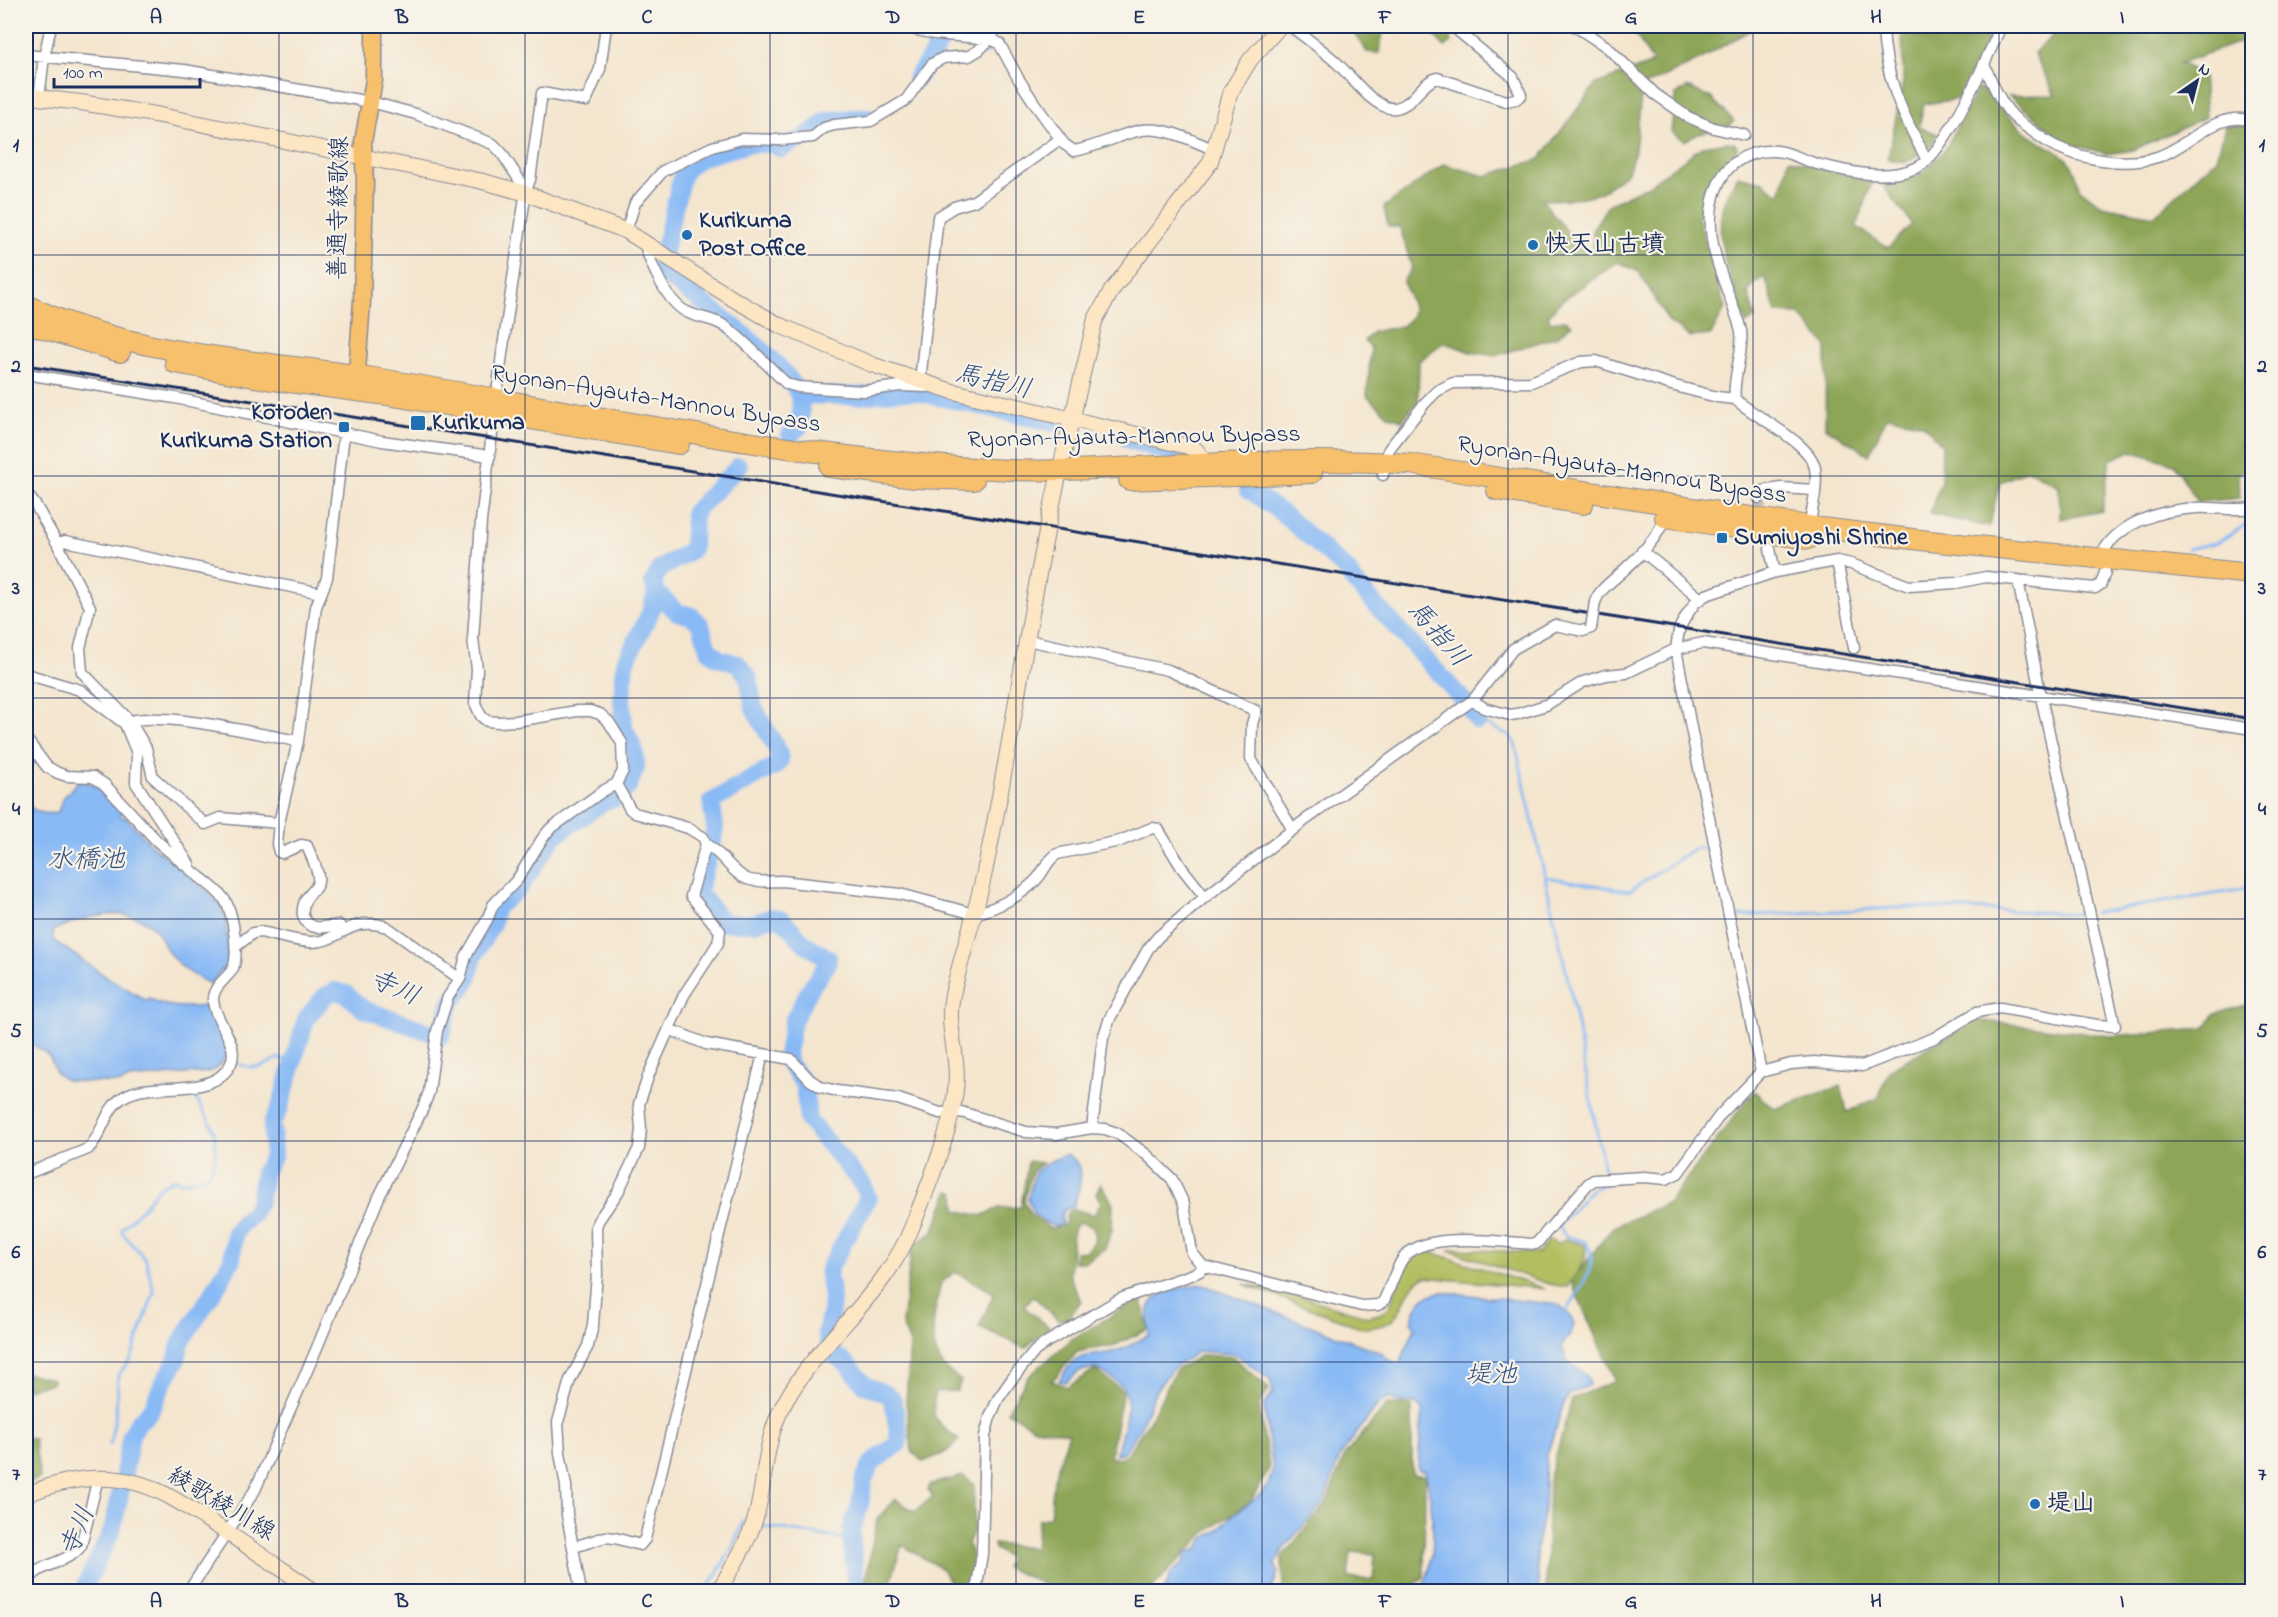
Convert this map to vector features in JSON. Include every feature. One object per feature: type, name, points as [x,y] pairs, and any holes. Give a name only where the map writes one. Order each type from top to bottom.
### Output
[{"type":"highway","name":"Ryonan-Ayauta-Mannou Bypass","points":[[26,305],[100,333],[175,351],[852,470],[915,477],[1024,483],[1060,476],[1207,463],[1286,460],[1384,469],[1465,471],[1928,554],[2253,574]]},
{"type":"highway","name":"Ryonan-Ayauta-Mannou Bypass","points":[[26,323],[96,346],[141,357],[266,379],[356,383]]},
{"type":"highway","name":"Ryonan-Ayauta-Mannou Bypass","points":[[1060,476],[1202,478],[1384,469],[1665,517],[1809,532]]},
{"type":"highway","name":"Ryonan-Ayauta-Mannou Bypass","points":[[2103,565],[2253,586]]},
{"type":"main road","name":"善通寺綾歌線","points":[[356,383],[362,301],[365,182],[363,142],[374,80],[374,26]]},
{"type":"street","points":[[51,26],[32,97],[84,103],[158,116],[526,192],[626,231],[755,312],[849,356],[920,381],[1072,425],[1186,446],[1195,449],[1207,463]]},
{"type":"street","points":[[606,26],[600,69],[586,102],[542,93],[530,180],[510,288],[481,521],[473,639],[477,669],[475,703],[477,711],[487,721],[498,722],[516,722],[577,711],[600,714],[609,722],[622,743],[623,771],[619,790],[630,809],[635,813],[698,832],[710,847],[745,879],[900,894],[974,914],[1001,903],[1029,887],[1052,857],[1057,854],[1120,841],[1152,828],[1158,829],[1182,868],[1205,897]]},
{"type":"street","points":[[899,26],[945,35],[990,39],[999,43],[1018,78],[1060,139],[1074,151],[1090,148],[1141,130],[1174,134],[1215,150]]},
{"type":"street","points":[[626,231],[636,203],[663,171],[712,147],[742,139],[780,140],[813,137],[824,128],[834,124],[871,121],[913,94],[932,64],[943,58],[969,56],[990,39],[998,26]]},
{"type":"street","points":[[718,1592],[750,1535],[758,1511],[772,1432],[777,1417],[799,1380],[880,1282],[905,1244],[952,1113],[957,1082],[950,1029],[952,1001],[983,878],[1048,526],[1095,320],[1102,305],[1210,163],[1227,102],[1239,76],[1280,26]]},
{"type":"street","points":[[1290,26],[1336,63],[1371,98],[1392,109],[1411,101],[1428,81],[1437,78],[1506,101],[1516,99],[1521,95],[1513,77],[1452,26]]},
{"type":"street","points":[[1575,26],[1607,47],[1655,94],[1688,117],[1714,128],[1744,135]]},
{"type":"street","points":[[1883,26],[1886,67],[1905,120],[1927,160]]},
{"type":"street","points":[[1736,399],[1734,388],[1742,347],[1741,329],[1715,257],[1709,228],[1711,207],[1718,182],[1731,165],[1746,155],[1764,151],[1782,152],[1818,164],[1873,175],[1917,168],[1927,160],[1945,136],[1984,65],[2001,26]]},
{"type":"street","points":[[26,55],[193,71],[371,102],[422,116],[493,144],[501,152],[526,192]]},
{"type":"street","points":[[1984,65],[1997,93],[2017,121],[2054,146],[2080,155],[2125,162],[2146,159],[2179,148],[2212,125],[2238,118],[2253,121]]},
{"type":"street","points":[[920,381],[938,217],[954,207],[974,201],[1060,139]]},
{"type":"street","points":[[651,246],[648,256],[673,302],[686,312],[714,320],[727,328],[794,386],[864,392],[900,386],[938,386]]},
{"type":"street","points":[[1384,469],[1389,448],[1437,391],[1453,383],[1531,382],[1581,362],[1596,362],[1675,386],[1717,397],[1736,399],[1755,415],[1798,443],[1808,452],[1815,470],[1815,490],[1809,532]]},
{"type":"street","points":[[26,374],[175,398],[344,434],[490,456]]},
{"type":"street","points":[[344,434],[327,578],[316,607],[298,741],[279,823],[277,844],[279,852],[282,853],[301,845],[307,846],[318,876],[316,886],[304,902],[302,909],[304,919],[315,928],[339,925],[344,930]]},
{"type":"street","points":[[1759,498],[1763,491],[1781,488],[1815,490]]},
{"type":"street","points":[[26,493],[57,543],[90,607],[80,648],[82,672],[128,723],[146,748],[153,777],[205,824],[220,818],[279,823]]},
{"type":"street","points":[[1761,1072],[1676,649],[1680,627],[1688,613],[1706,595],[1775,572],[1837,561],[1909,586],[1956,583],[1986,577],[2095,588],[2101,584],[2104,548],[2129,526],[2153,515],[2196,508],[2253,508]]},
{"type":"street","points":[[1092,1128],[1103,1038],[1110,1018],[1148,949],[1158,937],[1205,897],[1293,830],[1468,703],[1513,649],[1555,625],[1583,631],[1591,628],[1598,593],[1642,550],[1662,525],[1665,517]]},
{"type":"street","points":[[57,543],[65,541],[321,592]]},
{"type":"street","points":[[1770,549],[1775,572]]},
{"type":"street","points":[[1642,550],[1701,599]]},
{"type":"street","points":[[1837,561],[1854,648]]},
{"type":"street","points":[[669,1029],[706,1044],[788,1059],[821,1087],[898,1099],[940,1113],[969,1114],[1026,1132],[1056,1134],[1092,1128],[1105,1129],[1117,1134],[1147,1155],[1172,1179],[1184,1204],[1192,1253],[1203,1266],[1362,1306],[1378,1305],[1383,1302],[1402,1259],[1418,1247],[1437,1242],[1462,1240],[1536,1244],[1594,1180],[1644,1177],[1666,1179],[1678,1173],[1720,1114],[1761,1072],[1791,1064],[1814,1062],[1862,1066],[1934,1038],[1977,1012],[1989,1009],[2000,1008],[2097,1026],[2115,1026],[2041,698],[2018,580]]},
{"type":"street","points":[[1027,640],[1168,670],[1256,711],[1252,724],[1251,759],[1293,830]]},
{"type":"street","points":[[1468,703],[1510,715],[1517,714],[1546,705],[1583,682],[1605,675],[1626,673],[1676,649],[1703,643],[2041,698],[2253,729]]},
{"type":"street","points":[[26,674],[80,690],[128,723],[137,753],[136,783],[189,864],[190,869]]},
{"type":"street","points":[[128,723],[144,718],[167,718],[298,741]]},
{"type":"street","points":[[26,739],[47,767],[67,776],[93,777],[104,784],[157,841],[225,900],[229,909],[236,959],[234,966],[215,990],[213,1000],[214,1008],[231,1042],[231,1061],[228,1069],[216,1080],[202,1084],[128,1094],[116,1102],[100,1134],[88,1149],[26,1174]]},
{"type":"street","points":[[188,1592],[255,1490],[379,1197],[423,1108],[429,1092],[437,1034],[448,998],[460,979],[466,956],[487,920],[492,905],[517,880],[542,838],[550,829],[603,791],[619,790]]},
{"type":"street","points":[[581,1592],[567,1515],[558,1422],[570,1380],[588,1346],[593,1325],[598,1221],[618,1192],[639,1148],[641,1129],[639,1104],[649,1074],[684,995],[718,943],[720,931],[691,896],[710,847]]},
{"type":"street","points":[[235,947],[254,933],[260,932],[312,942],[366,923],[387,927],[460,979]]},
{"type":"street","points":[[574,1547],[605,1537],[640,1545],[645,1539],[763,1054]]},
{"type":"street","points":[[976,1592],[982,1554],[986,1436],[994,1408],[1012,1379],[1035,1351],[1047,1342],[1120,1299],[1191,1275],[1200,1271],[1203,1266]]},
{"type":"street","points":[[26,1585],[31,1574],[75,1554],[81,1546],[98,1478]]},
{"type":"street","name":"綾歌綾川線","points":[[26,1495],[72,1479],[98,1478],[137,1483],[165,1494],[316,1592]]},
{"type":"green space","points":[[1353,26],[1384,26],[1379,53],[1367,52],[1354,32]]},
{"type":"green space","points":[[1425,26],[1456,26],[1448,32],[1451,42],[1445,47]]},
{"type":"green space","points":[[1631,26],[1757,26],[1699,60],[1642,87],[1635,150],[1628,172],[1600,193],[1575,199],[1542,200],[1585,254],[1593,252],[1593,229],[1608,205],[1647,186],[1703,146],[1734,143],[1738,148],[1712,182],[1698,217],[1725,308],[1711,335],[1690,337],[1669,322],[1639,272],[1618,262],[1561,301],[1548,316],[1551,322],[1565,320],[1572,324],[1558,336],[1495,356],[1470,352],[1444,342],[1419,361],[1418,402],[1402,420],[1388,415],[1367,396],[1371,348],[1364,341],[1373,332],[1402,326],[1412,317],[1413,307],[1403,281],[1412,268],[1400,227],[1388,227],[1384,207],[1444,164],[1485,176],[1540,159],[1596,84],[1653,63]]},
{"type":"green space","points":[[1902,26],[1968,26],[1989,37],[1958,99],[1924,104],[1919,127],[1938,134],[1932,145],[1906,163],[1888,159],[1903,81]]},
{"type":"green space","points":[[2063,26],[2252,26],[2252,75],[2242,67],[2249,39],[2180,63],[2203,75],[2206,117],[2133,150],[2107,154],[2067,143],[2009,96],[2055,95],[2034,53]]},
{"type":"green space","points":[[1687,87],[1711,98],[1734,121],[1728,126],[1703,132],[1684,141],[1671,132],[1675,96]]},
{"type":"green space","points":[[1977,89],[1986,90],[2022,129],[2068,160],[2077,176],[2079,188],[2102,206],[2154,216],[2217,158],[2225,126],[2250,124],[2252,126],[2252,468],[2239,473],[2240,498],[2198,502],[2174,464],[2131,451],[2110,460],[2102,511],[2060,519],[2059,486],[2028,470],[2000,482],[1989,527],[1930,514],[1941,480],[1942,445],[1923,424],[1887,416],[1869,455],[1825,427],[1826,345],[1799,314],[1776,313],[1765,277],[1754,284],[1748,292],[1755,318],[1746,324],[1726,266],[1721,234],[1724,201],[1738,176],[1763,182],[1780,195],[1789,159],[1872,182],[1856,226],[1888,248],[1912,224],[1882,184],[1921,174],[1945,150]]},
{"type":"green space","points":[[2252,1003],[2252,1591],[1546,1592],[1549,1480],[1572,1399],[1615,1381],[1571,1281],[1613,1227],[1668,1203],[1754,1091],[1774,1109],[1841,1086],[1847,1112],[1878,1098],[1890,1069],[1977,1020],[2110,1036],[2205,1029],[2215,1014]]},
{"type":"green space","points":[[1028,1161],[1043,1163],[1032,1171],[1024,1200],[1030,1214],[1051,1229],[1065,1225],[1067,1213],[1073,1209],[1094,1215],[1101,1203],[1096,1193],[1101,1183],[1113,1204],[1112,1230],[1105,1248],[1085,1262],[1074,1262],[1075,1252],[1087,1251],[1095,1239],[1093,1227],[1080,1222],[1073,1229],[1070,1276],[1081,1301],[1068,1319],[1058,1320],[1033,1296],[1024,1307],[1049,1327],[1025,1348],[979,1327],[994,1293],[955,1272],[941,1283],[933,1328],[936,1350],[946,1369],[961,1381],[957,1391],[936,1392],[933,1409],[941,1425],[959,1440],[945,1453],[923,1462],[912,1452],[906,1401],[910,1344],[902,1324],[912,1246],[933,1232],[949,1191],[955,1193],[956,1210],[981,1216],[999,1208],[1021,1207]]},
{"type":"green space","points":[[1565,1239],[1585,1245],[1586,1251],[1580,1268],[1567,1287],[1549,1284],[1449,1250],[1539,1253],[1548,1240],[1559,1244]]},
{"type":"green space","points":[[1421,1252],[1431,1252],[1546,1289],[1425,1277],[1410,1290],[1397,1315],[1390,1322],[1363,1328],[1243,1284],[1286,1292],[1368,1317],[1382,1313],[1389,1307],[1407,1263]]},
{"type":"green space","points":[[1141,1298],[1149,1329],[1115,1345],[1077,1352],[1052,1381],[1067,1387],[1095,1370],[1123,1391],[1110,1458],[1125,1457],[1151,1418],[1176,1370],[1202,1355],[1233,1357],[1269,1389],[1259,1405],[1269,1468],[1251,1501],[1205,1533],[1149,1591],[1059,1591],[1005,1567],[1009,1558],[995,1549],[994,1544],[1035,1548],[1038,1520],[1050,1517],[1054,1479],[1069,1433],[1035,1428],[1007,1412],[1027,1378],[1072,1339]]},
{"type":"green space","points":[[26,1373],[53,1379],[52,1383],[26,1389]]},
{"type":"green space","points":[[1387,1405],[1412,1405],[1412,1474],[1425,1476],[1424,1577],[1409,1591],[1283,1591],[1282,1557],[1326,1504],[1345,1455]],"holes":[[[1351,1552],[1375,1554],[1373,1580],[1348,1578]]]},
{"type":"green space","points":[[26,1438],[34,1439],[40,1478],[26,1484]]},
{"type":"green space","points":[[963,1476],[974,1484],[974,1530],[968,1544],[971,1552],[972,1585],[958,1587],[950,1583],[942,1569],[902,1545],[888,1591],[863,1592],[877,1519],[895,1499],[915,1512],[933,1496],[928,1490],[931,1484]]},
{"type":"water","name":"水橋池","points":[[81,778],[82,782],[104,793],[122,813],[120,815],[126,817],[150,844],[211,894],[225,916],[229,952],[227,963],[210,984],[193,975],[179,963],[168,951],[156,930],[133,917],[107,915],[80,920],[56,929],[53,932],[53,940],[147,1001],[149,998],[178,1007],[209,1006],[224,1038],[228,1054],[216,1069],[208,1072],[129,1079],[121,1083],[67,1081],[56,1073],[47,1054],[26,1040],[26,802],[40,812],[49,814],[58,812],[63,798]]},
{"type":"water","points":[[1067,1154],[1078,1165],[1080,1185],[1073,1207],[1061,1214],[1062,1225],[1053,1226],[1033,1213],[1028,1199],[1035,1172]]},
{"type":"water","name":"堤池","points":[[1201,1284],[1382,1353],[1385,1358],[1397,1363],[1401,1361],[1415,1328],[1411,1321],[1416,1309],[1422,1300],[1436,1293],[1559,1305],[1567,1312],[1574,1323],[1571,1334],[1562,1347],[1567,1361],[1587,1376],[1590,1385],[1569,1394],[1546,1458],[1544,1510],[1536,1549],[1539,1591],[1420,1591],[1430,1564],[1433,1532],[1425,1471],[1418,1470],[1422,1410],[1414,1402],[1401,1403],[1390,1398],[1379,1403],[1340,1456],[1324,1502],[1284,1548],[1275,1564],[1278,1572],[1271,1591],[1164,1591],[1171,1573],[1183,1563],[1187,1552],[1197,1550],[1204,1538],[1218,1531],[1234,1514],[1258,1497],[1268,1485],[1273,1469],[1264,1406],[1273,1392],[1270,1379],[1235,1354],[1199,1351],[1172,1369],[1156,1390],[1139,1430],[1123,1453],[1116,1454],[1127,1411],[1126,1394],[1123,1388],[1114,1379],[1095,1368],[1079,1371],[1066,1382],[1059,1381],[1072,1363],[1078,1359],[1119,1350],[1149,1335],[1149,1309],[1159,1296],[1172,1290]]},
{"type":"waterway","points":[[916,79],[951,26]]},
{"type":"waterway","points":[[985,26],[987,31]]},
{"type":"waterway","points":[[974,58],[990,51],[993,46]]},
{"type":"waterway","points":[[790,435],[800,426],[801,414],[798,394],[790,380],[760,348],[668,277],[660,266],[682,176],[690,165],[702,157],[749,144],[788,144],[801,140],[828,120],[867,117]]},
{"type":"waterway","points":[[767,144],[774,154],[783,156],[813,141]]},
{"type":"waterway","name":"馬指川","points":[[799,395],[858,396],[902,391],[917,392],[1052,422]]},
{"type":"waterway","name":"馬指川","points":[[1128,439],[1172,454]]},
{"type":"waterway","points":[[739,466],[694,512],[691,550],[660,569],[653,582],[656,592],[677,612],[692,616],[701,625],[708,649],[718,658],[738,664],[748,677],[754,708],[778,751],[780,760],[775,766],[711,802],[715,826],[698,893],[724,923],[755,923],[772,917],[783,920],[804,943],[828,958],[827,965],[811,987],[793,1021],[787,1054],[789,1064],[804,1084],[808,1120],[863,1185],[868,1198],[830,1267],[828,1275],[832,1297],[826,1332],[831,1352],[848,1365],[865,1385],[887,1394],[893,1400],[899,1438],[898,1444],[872,1463],[864,1479],[860,1505],[851,1530],[856,1592]]},
{"type":"waterway","name":"馬指川","points":[[1248,489],[1282,513],[1348,571],[1352,579],[1463,700],[1478,721]]},
{"type":"waterway","points":[[2188,549],[2218,542],[2252,521]]},
{"type":"waterway","name":"寺川","points":[[124,1473],[131,1435],[139,1421],[153,1406],[176,1361],[181,1342],[232,1259],[235,1233],[252,1214],[259,1202],[264,1172],[273,1157],[272,1123],[280,1107],[306,1019],[325,996],[335,991],[346,994],[363,1009],[441,1036],[450,1004],[467,982],[474,956],[492,924],[495,908],[519,888],[554,836],[603,802],[617,798],[628,787],[636,768],[635,751],[624,728],[622,699],[625,663],[651,611],[656,592]]},
{"type":"waterway","points":[[1478,721],[1509,735],[1515,743],[1572,998],[1604,1170]]},
{"type":"waterway","points":[[1546,877],[1629,891],[1695,848],[1708,851],[1716,876]]},
{"type":"waterway","points":[[2094,913],[2252,888]]},
{"type":"waterway","points":[[1736,915],[1914,907],[2085,914]]},
{"type":"waterway","points":[[234,1062],[251,1067],[262,1066],[278,1058],[293,1062]]},
{"type":"waterway","points":[[110,1445],[116,1412],[118,1375],[131,1359],[154,1292],[146,1260],[122,1232],[122,1229],[157,1189],[175,1178],[179,1182],[193,1180],[203,1178],[210,1172],[215,1152],[214,1131],[193,1089]]},
{"type":"waterway","points":[[1564,1313],[1586,1277],[1591,1256],[1586,1242],[1566,1236],[1558,1226],[1591,1190],[1606,1183]]},
{"type":"waterway","name":"寺川","points":[[82,1592],[112,1531],[121,1490]]},
{"type":"waterway","points":[[705,1592],[732,1549],[744,1520]]},
{"type":"waterway","points":[[761,1526],[851,1540]]},
{"type":"waterway","points":[[26,1574],[36,1567]]},
{"type":"tunnel","points":[[1759,498],[1770,549]]},
{"type":"railway","points":[[26,365],[2252,719]]},
{"type":"place","name":"Kurikuma Post Office","points":[[687,235]]},
{"type":"place","name":"快天山古墳","points":[[1533,245]]},
{"type":"place","name":"Kurikuma","points":[[418,423]]},
{"type":"place","name":"Kotoden Kurikuma Station","points":[[344,427]]},
{"type":"place","name":"Sumiyoshi Shrine","points":[[1722,538]]},
{"type":"place","name":"堤山","points":[[2035,1504]]}]
